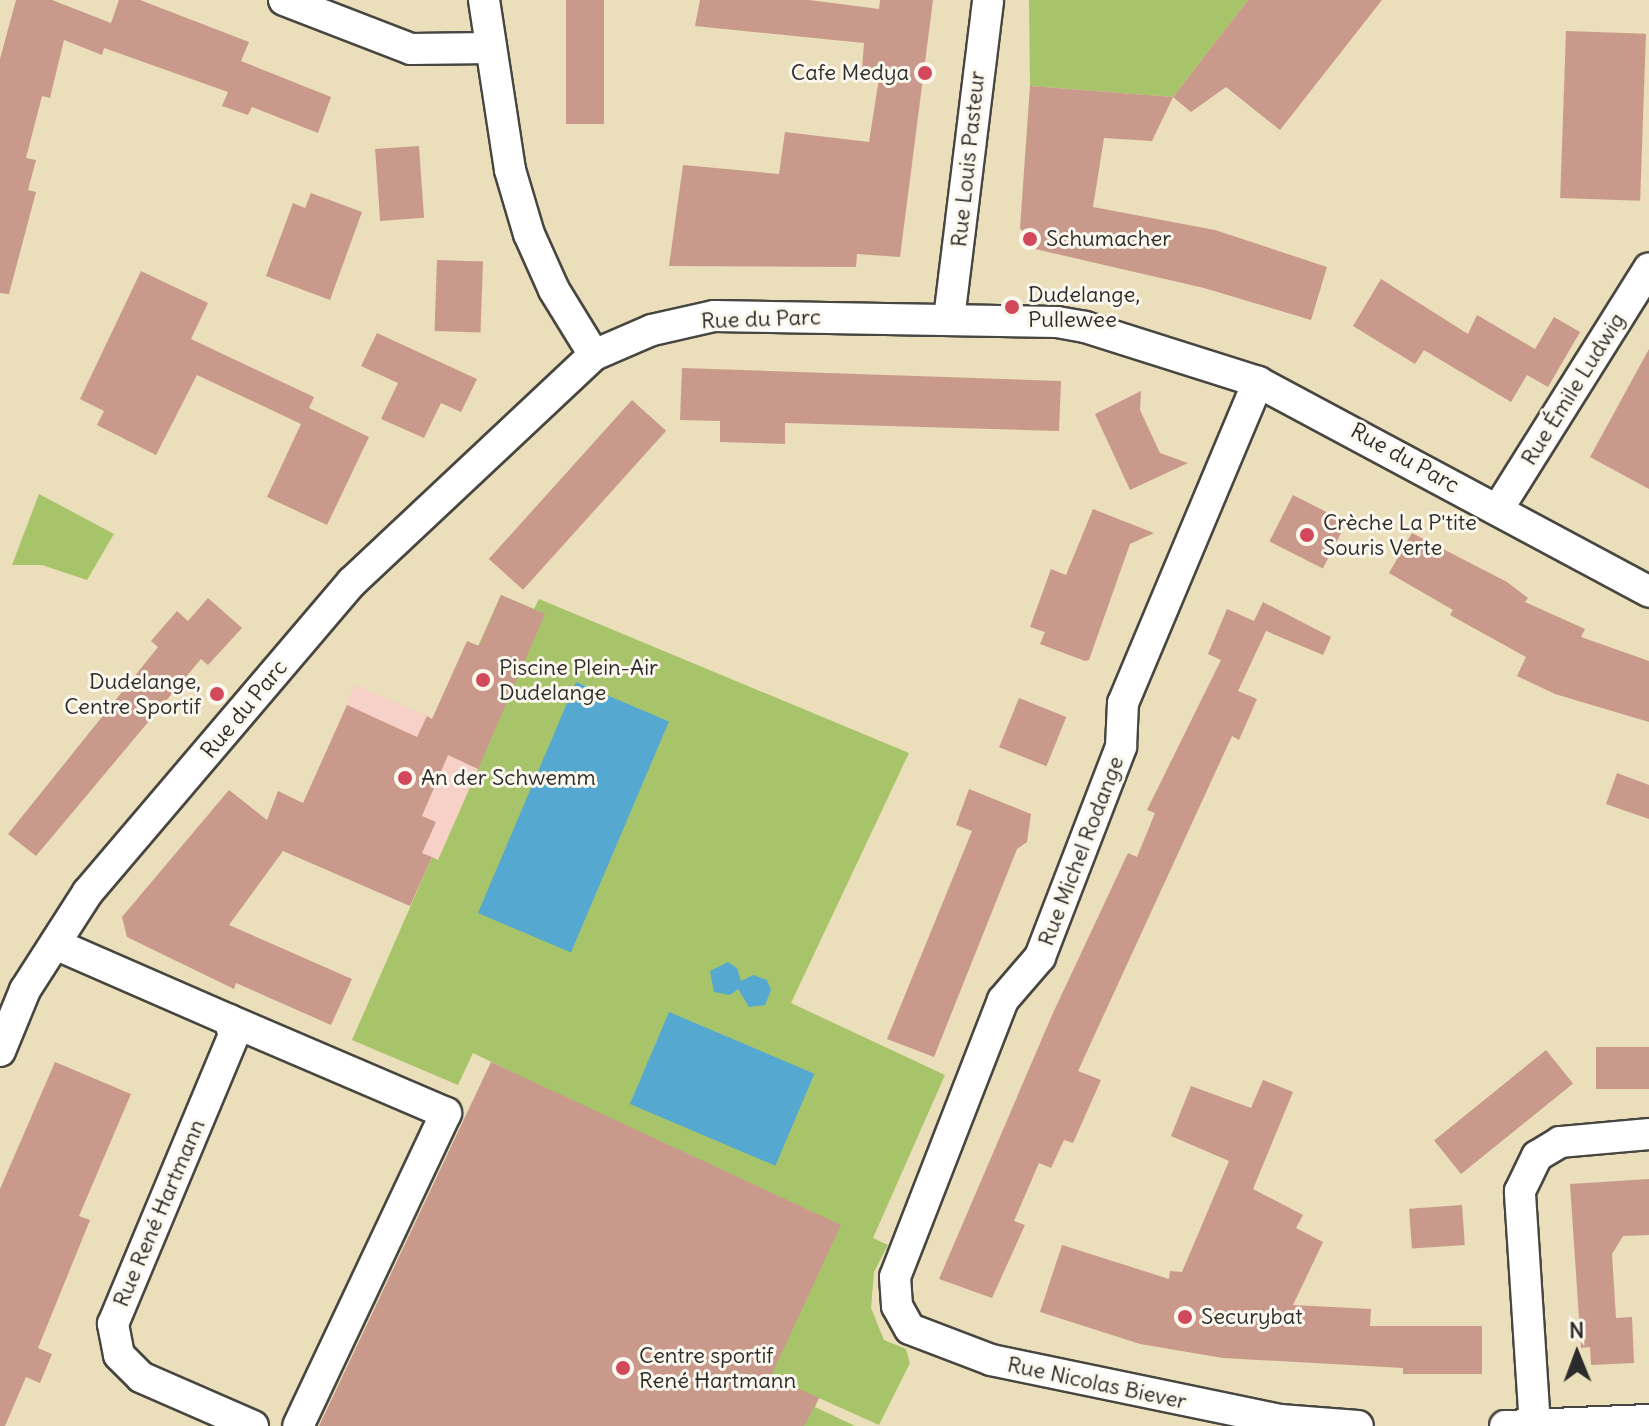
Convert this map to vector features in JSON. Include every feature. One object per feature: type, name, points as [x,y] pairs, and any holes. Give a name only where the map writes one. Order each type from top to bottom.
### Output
[{"type":"street","points":[[284,0],[411,49],[491,48]]},
{"type":"street","points":[[484,0],[510,170],[529,234],[554,290],[594,355]]},
{"type":"street","name":"Rue Louis Pasteur","points":[[949,319],[988,0]]},
{"type":"street","name":"Rue Émile Ludwig","points":[[1498,509],[1649,268]]},
{"type":"street","name":"Rue du Parc","points":[[0,1051],[13,984],[55,944],[88,892],[352,582],[594,355],[652,330],[714,316],[949,319],[1085,327],[1258,382],[1649,592]]},
{"type":"street","name":"Rue Michel Rodange","points":[[934,1342],[910,1329],[897,1306],[895,1277],[1003,1000],[1040,957],[1121,747],[1123,703],[1258,382]]},
{"type":"street","points":[[55,944],[446,1113],[298,1426]]},
{"type":"street","name":"Rue René Hartmann","points":[[229,1020],[234,1035],[113,1324],[119,1355],[141,1377],[253,1426]]},
{"type":"street","points":[[1535,1426],[1520,1191],[1537,1156],[1560,1142],[1649,1134]]},
{"type":"street","name":"Rue Nicolas Biever","points":[[934,1342],[991,1360],[1265,1417],[1358,1426]]},
{"type":"street","points":[[1505,1426],[1649,1420]]},
{"type":"shaded area","name":"An der Schwemm","points":[[355,685],[441,722],[478,769],[438,860],[423,853],[421,857],[353,786],[318,770]]},
{"type":"green space","points":[[1029,0],[1248,0],[1173,97],[1030,86]]},
{"type":"green space","points":[[39,494],[114,534],[87,580],[42,565],[12,565]]},
{"type":"green space","name":"Piscine Plein-Air Dudelange","points":[[501,595],[534,609],[539,599],[909,753],[791,1003],[945,1075],[873,1238],[888,1245],[874,1272],[871,1308],[884,1340],[906,1349],[910,1363],[879,1425],[819,1398],[815,1407],[855,1426],[347,1426],[514,1073],[473,1053],[458,1085],[352,1040],[432,857],[438,860],[478,769],[478,646]]},
{"type":"water","points":[[576,682],[669,721],[571,953],[478,913]]},
{"type":"water","points":[[728,962],[737,968],[741,981],[753,975],[767,980],[771,990],[765,1005],[749,1007],[738,989],[730,995],[714,992],[710,971]]},
{"type":"water","points":[[669,1012],[814,1074],[775,1166],[630,1104]]},
{"type":"building","points":[[16,0],[52,0],[111,23],[119,0],[140,0],[249,42],[241,61],[331,97],[318,133],[252,107],[248,115],[222,106],[228,92],[104,48],[102,55],[64,40],[50,98],[42,96],[26,158],[36,160],[28,190],[36,192],[9,294],[0,293],[0,59]]},
{"type":"building","points":[[566,0],[604,0],[604,124],[566,124]]},
{"type":"building","points":[[700,0],[809,0],[879,9],[880,0],[933,0],[900,257],[857,254],[856,267],[669,266],[683,165],[779,174],[785,132],[869,142],[880,72],[862,70],[864,43],[695,26]]},
{"type":"building","points":[[1248,0],[1382,0],[1280,130],[1226,87],[1191,112],[1173,97]]},
{"type":"building","points":[[1566,31],[1646,34],[1640,201],[1560,198]]},
{"type":"building","points":[[1030,86],[1173,97],[1152,141],[1104,138],[1093,207],[1215,230],[1327,267],[1311,320],[1204,288],[1035,249],[1020,228]]},
{"type":"building","points":[[419,146],[424,218],[380,221],[375,149]]},
{"type":"building","points":[[311,193],[362,212],[330,300],[266,276],[293,203],[305,208]]},
{"type":"building","points":[[437,260],[483,262],[480,333],[435,331]]},
{"type":"building","points":[[141,271],[208,303],[191,339],[314,397],[309,408],[369,437],[327,525],[267,497],[301,424],[197,375],[156,455],[97,425],[104,411],[80,399]]},
{"type":"building","points":[[1381,279],[1468,334],[1477,315],[1535,349],[1554,317],[1580,332],[1548,387],[1527,375],[1511,402],[1424,350],[1415,364],[1353,326]]},
{"type":"building","points":[[377,333],[477,379],[461,412],[441,403],[424,438],[381,419],[398,383],[361,366]]},
{"type":"building","points":[[1649,349],[1649,489],[1590,457]]},
{"type":"building","points":[[682,368],[1061,381],[1059,431],[785,423],[785,444],[720,442],[720,421],[680,420]]},
{"type":"building","points":[[1141,391],[1140,410],[1160,453],[1188,463],[1130,490],[1095,414]]},
{"type":"building","points":[[632,400],[666,431],[523,590],[489,559]]},
{"type":"building","name":"Crèche La P'tite Souris Verte","points":[[1293,495],[1346,522],[1323,569],[1269,541]]},
{"type":"building","points":[[1093,509],[1154,533],[1130,544],[1089,660],[1085,661],[1040,644],[1045,632],[1030,627],[1051,569],[1066,575]]},
{"type":"building","points":[[1412,533],[1507,582],[1528,598],[1525,602],[1585,629],[1581,637],[1649,661],[1649,722],[1555,694],[1517,676],[1526,657],[1450,615],[1453,610],[1389,573]]},
{"type":"building","points":[[501,595],[545,614],[478,769],[448,755],[422,816],[436,822],[422,853],[432,857],[410,906],[283,851],[229,925],[352,979],[331,1025],[236,983],[234,989],[127,937],[122,917],[229,790],[267,820],[278,791],[303,803],[347,705],[417,737],[427,716],[432,719],[467,641],[479,646]]},
{"type":"building","points":[[208,598],[242,628],[208,665],[201,659],[36,856],[8,834],[158,647],[151,641],[177,611],[188,621]]},
{"type":"building","points":[[1263,602],[1331,637],[1323,655],[1266,631],[1238,691],[1257,699],[1239,740],[1232,736],[1078,1071],[1101,1080],[1073,1143],[1064,1140],[1051,1168],[1039,1163],[1014,1221],[1025,1225],[992,1298],[939,1279],[1053,1013],[1128,853],[1137,857],[1155,813],[1147,810],[1221,660],[1208,654],[1227,609],[1254,621]]},
{"type":"building","points":[[1019,698],[1066,717],[1046,766],[999,747]]},
{"type":"building","points":[[1617,773],[1649,785],[1649,819],[1606,804]]},
{"type":"building","points":[[969,789],[1031,814],[1027,842],[1017,849],[934,1057],[887,1039],[972,831],[956,825]]},
{"type":"building","points":[[1596,1047],[1649,1047],[1649,1089],[1596,1089]]},
{"type":"building","points":[[1546,1050],[1573,1083],[1461,1174],[1434,1141]]},
{"type":"building","points":[[55,1062],[131,1094],[79,1216],[90,1220],[38,1348],[52,1354],[40,1383],[26,1377],[5,1426],[0,1426],[0,1189]]},
{"type":"building","points":[[491,1062],[841,1225],[771,1376],[819,1398],[804,1426],[319,1426]]},
{"type":"building","points":[[1263,1080],[1293,1092],[1253,1189],[1303,1215],[1296,1228],[1323,1242],[1293,1305],[1371,1309],[1370,1326],[1482,1326],[1482,1374],[1403,1374],[1403,1368],[1223,1358],[1140,1344],[1040,1312],[1062,1245],[1169,1279],[1170,1271],[1182,1272],[1229,1161],[1171,1136],[1191,1086],[1251,1108]]},
{"type":"building","points":[[1649,1179],[1649,1235],[1623,1236],[1612,1254],[1616,1318],[1632,1317],[1634,1363],[1591,1365],[1590,1347],[1581,1348],[1570,1184]]},
{"type":"building","points":[[1462,1205],[1465,1245],[1412,1249],[1409,1209]]},
{"type":"place","name":"Cafe Medya","points":[[925,73]]},
{"type":"place","name":"Schumacher","points":[[1030,239]]},
{"type":"place","name":"Dudelange, Pullewee","points":[[1012,307]]},
{"type":"place","name":"Crèche La P'tite Souris Verte","points":[[1307,535]]},
{"type":"place","name":"Piscine Plein-Air Dudelange","points":[[483,680]]},
{"type":"place","name":"Dudelange, Centre Sportif","points":[[217,694]]},
{"type":"place","name":"An der Schwemm","points":[[405,778]]},
{"type":"place","name":"Securybat","points":[[1185,1317]]},
{"type":"place","name":"Centre sportif René Hartmann","points":[[623,1368]]}]
